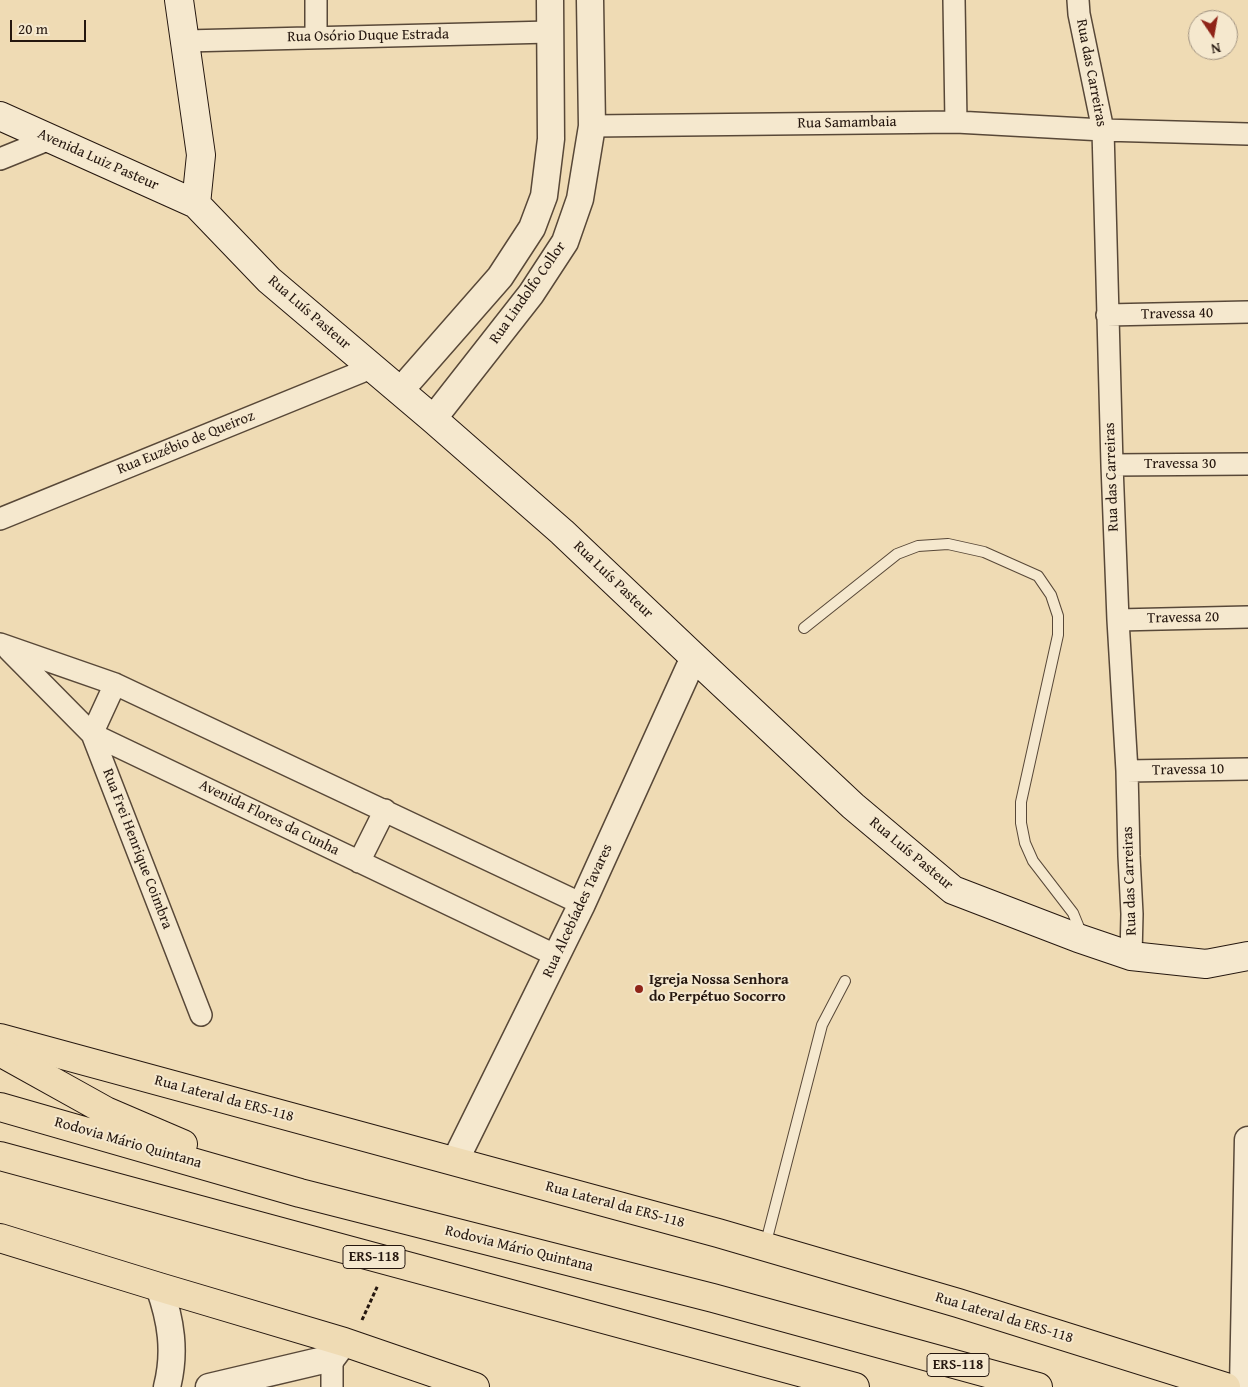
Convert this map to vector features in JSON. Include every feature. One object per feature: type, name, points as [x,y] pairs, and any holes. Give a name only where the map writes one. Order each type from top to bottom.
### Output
[{"type":"main road","points":[[179,0],[201,155],[196,204]]},
{"type":"main road","name":"Avenida Luiz Pasteur","points":[[0,116],[196,204]]},
{"type":"main road","name":"Rua Luís Pasteur","points":[[196,204],[269,280],[433,419],[562,532],[853,806],[953,890],[1078,938],[1131,956],[1206,964],[1248,956]]},
{"type":"main road","name":"Rua Lateral da ERS-118","points":[[0,1038],[765,1247],[958,1303],[1226,1387]]},
{"type":"main road","points":[[0,1052],[106,1111],[300,1193]]},
{"type":"main road","name":"Rodovia Mário Quintana","points":[[0,1107],[300,1193],[714,1298],[1038,1387]]},
{"type":"main road","name":"ERS-118","points":[[0,1156],[855,1387]]},
{"type":"main road","points":[[0,1238],[159,1287],[338,1350],[475,1387]]},
{"type":"main road","points":[[749,1357],[798,1387]]},
{"type":"street","points":[[316,0],[316,37]]},
{"type":"street","points":[[400,391],[500,277],[532,228],[544,196],[551,139],[550,0]]},
{"type":"street","name":"Rua Lindolfo Collor","points":[[433,419],[531,294],[565,242],[580,199],[592,126],[590,0]]},
{"type":"street","points":[[954,0],[956,122]]},
{"type":"street","name":"Rua das Carreiras","points":[[1078,0],[1079,14],[1103,130],[1112,465],[1132,914],[1131,956]]},
{"type":"street","name":"Rua Osório Duque Estrada","points":[[186,41],[550,32]]},
{"type":"street","name":"Rua Samambaia","points":[[592,126],[956,122],[1103,130],[1248,134]]},
{"type":"street","points":[[0,159],[52,138]]},
{"type":"street","name":"Travessa 40","points":[[1107,315],[1248,312]]},
{"type":"street","name":"Rua Euzébio de Queiroz","points":[[0,519],[371,368]]},
{"type":"street","name":"Travessa 30","points":[[1112,465],[1248,464]]},
{"type":"street","name":"Travessa 20","points":[[1118,620],[1248,617]]},
{"type":"street","name":"Avenida Flores da Cunha","points":[[3,646],[116,684],[582,904]]},
{"type":"street","name":"Avenida Flores da Cunha","points":[[3,646],[92,734],[557,956]]},
{"type":"street","name":"Rua Alcebíades Tavares","points":[[455,1161],[582,904],[694,657]]},
{"type":"street","points":[[92,734],[116,684]]},
{"type":"street","name":"Rua Frei Henrique Coimbra","points":[[92,734],[201,1015]]},
{"type":"street","name":"Travessa 10","points":[[1127,771],[1248,768]]},
{"type":"street","points":[[359,862],[385,810]]},
{"type":"street","points":[[1243,1387],[1248,1140]]},
{"type":"street","points":[[159,1287],[167,1310],[171,1333],[172,1357],[167,1387]]},
{"type":"street","points":[[209,1387],[338,1350],[332,1387]]},
{"type":"lane","points":[[804,628],[897,554],[918,546],[948,544],[984,552],[1038,576],[1051,596],[1058,616],[1058,635],[1021,802],[1021,823],[1025,843],[1033,861],[1073,913],[1083,935],[1078,938]]},
{"type":"lane","points":[[765,1247],[822,1025],[845,980]]},
{"type":"path","points":[[338,1350],[357,1329],[389,1261]]},
{"type":"place","name":"Igreja Nossa Senhora do Perpétuo Socorro","points":[[639,989]]}]
